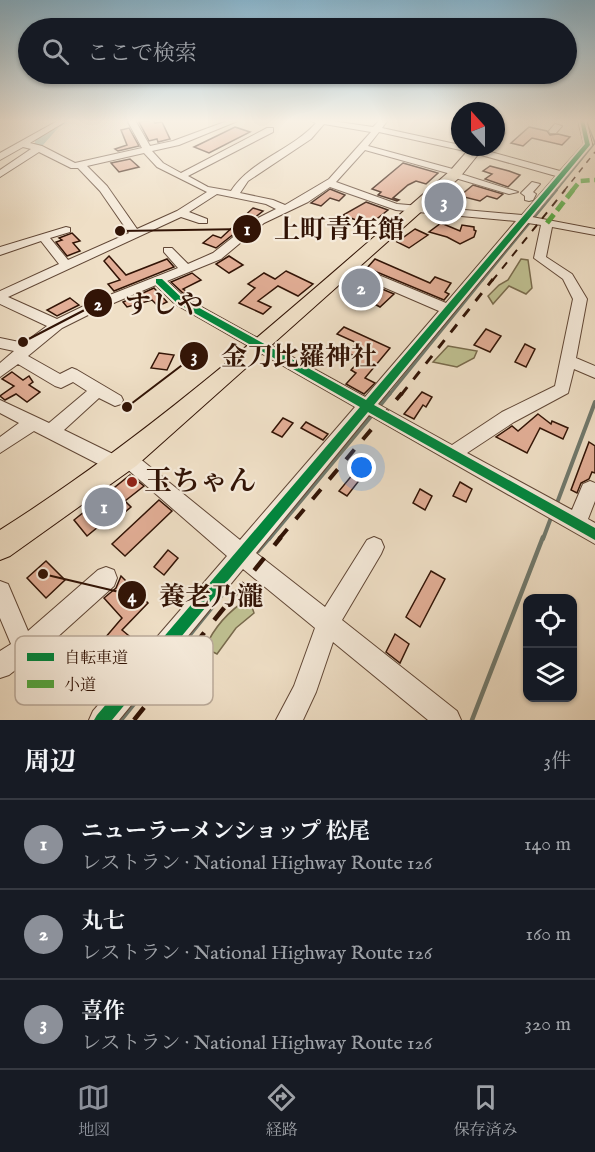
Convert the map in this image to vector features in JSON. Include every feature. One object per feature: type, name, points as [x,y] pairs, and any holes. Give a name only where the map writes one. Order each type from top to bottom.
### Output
[{"type":"highway","points":[[0,546],[123,461],[414,210],[462,174],[473,156]]},
{"type":"street","points":[[0,174],[31,154]]},
{"type":"street","points":[[50,154],[74,166],[126,154]]},
{"type":"street","points":[[150,154],[151,157],[169,170],[197,186],[214,192],[269,202],[285,209]]},
{"type":"street","points":[[180,177],[219,154]]},
{"type":"street","points":[[214,157],[221,154]]},
{"type":"street","points":[[234,195],[244,179],[283,154]]},
{"type":"street","points":[[0,371],[57,325],[97,305],[217,256],[260,221],[304,200],[329,183],[357,154]]},
{"type":"street","points":[[387,154],[462,174],[513,192]]},
{"type":"street","points":[[177,636],[246,558],[369,406],[529,218],[580,154]]},
{"type":"street","points":[[500,156],[562,175]]},
{"type":"street","points":[[169,170],[192,161]]},
{"type":"street","points":[[80,165],[91,173],[135,234]]},
{"type":"street","points":[[462,174],[488,177]]},
{"type":"street","points":[[329,183],[389,206],[414,210],[529,218],[595,232]]},
{"type":"street","points":[[529,198],[531,194],[526,193],[534,184]]},
{"type":"street","points":[[0,298],[93,252],[181,213],[214,192]]},
{"type":"street","points":[[181,213],[202,221]]},
{"type":"street","points":[[453,453],[508,417],[562,389],[580,299],[568,277],[540,258],[529,218]]},
{"type":"street","points":[[0,251],[66,230]]},
{"type":"street","points":[[43,237],[66,265]]},
{"type":"street","points":[[168,250],[186,269]]},
{"type":"street","points":[[93,252],[102,264]]},
{"type":"street","points":[[348,267],[450,310]]},
{"type":"street","points":[[159,280],[180,301],[595,534]]},
{"type":"street","points":[[0,298],[57,325]]},
{"type":"street","points":[[0,343],[22,353],[61,382],[72,374],[115,400]]},
{"type":"street","points":[[568,361],[595,372]]},
{"type":"street","points":[[51,431],[98,390]]},
{"type":"street","points":[[0,406],[33,423],[123,461],[448,720]]},
{"type":"street","points":[[0,446],[33,423]]},
{"type":"street","points":[[576,524],[590,490]]},
{"type":"street","points":[[289,720],[304,692],[327,622],[375,547]]},
{"type":"street","points":[[41,636],[105,578]]},
{"type":"street","points":[[0,592],[19,636]]},
{"type":"street","points":[[0,666],[15,655]]},
{"type":"street","points":[[102,720],[115,705]]},
{"type":"green space","points":[[521,259],[528,260],[532,288],[526,294],[509,286],[493,304],[488,296],[508,280]]},
{"type":"green space","points":[[448,346],[477,351],[474,358],[457,367],[433,362]]},
{"type":"green space","points":[[249,598],[254,613],[236,628],[217,654],[213,652],[211,636],[235,608]]},
{"type":"building","points":[[130,159],[139,167],[119,172],[111,163]]},
{"type":"building","points":[[403,163],[438,173],[426,184],[416,181],[408,185],[393,198],[399,200],[397,201],[378,195],[381,192],[372,189]]},
{"type":"building","points":[[490,166],[520,175],[508,187],[485,179],[492,174],[483,171]]},
{"type":"building","points":[[473,185],[503,194],[497,199],[487,196],[480,201],[460,196]]},
{"type":"building","points":[[330,189],[345,195],[339,201],[330,198],[321,206],[311,203]]},
{"type":"building","points":[[366,202],[388,210],[369,225],[343,215]]},
{"type":"building","points":[[253,208],[263,211],[216,248],[203,243],[213,235],[221,238]]},
{"type":"building","points":[[441,223],[460,231],[462,225],[474,227],[476,231],[474,237],[460,244],[447,237],[429,232]]},
{"type":"building","points":[[415,229],[428,235],[409,248],[397,242]]},
{"type":"building","points":[[72,233],[80,241],[73,243],[80,251],[67,256],[56,242],[62,240],[59,238]]},
{"type":"building","points":[[109,256],[126,275],[167,259],[174,267],[114,291],[108,284],[120,280],[104,261]]},
{"type":"building","points":[[229,256],[243,265],[229,273],[216,264]]},
{"type":"building","points":[[375,259],[430,283],[435,277],[451,283],[445,292],[449,294],[444,300],[367,268]]},
{"type":"building","points":[[286,271],[313,284],[298,296],[278,286],[258,301],[271,307],[263,314],[239,303],[255,288],[248,284],[264,273],[275,279]]},
{"type":"building","points":[[192,273],[201,280],[183,289],[186,291],[184,294],[171,282]]},
{"type":"building","points":[[355,278],[394,294],[380,307],[351,291],[362,281]]},
{"type":"building","points":[[154,288],[167,302],[158,306],[152,300],[127,307],[123,302]]},
{"type":"building","points":[[70,298],[79,305],[57,316],[47,310]]},
{"type":"building","points":[[344,327],[390,348],[365,378],[375,383],[364,394],[346,384],[356,373],[351,370],[361,359],[348,353],[357,343],[337,334]]},
{"type":"building","points":[[486,329],[501,336],[490,352],[474,345]]},
{"type":"building","points":[[525,344],[535,349],[526,367],[515,362]]},
{"type":"building","points":[[159,353],[174,355],[167,370],[151,368]]},
{"type":"building","points":[[12,372],[23,380],[29,376],[33,382],[29,385],[40,392],[27,402],[16,394],[5,400],[0,396],[14,386],[2,379]]},
{"type":"building","points":[[422,392],[432,397],[426,407],[423,405],[414,419],[404,414]]},
{"type":"building","points":[[538,414],[551,424],[552,421],[568,428],[563,439],[540,428],[527,453],[496,437],[512,426],[518,431]]},
{"type":"building","points":[[283,418],[293,423],[282,437],[272,432]]},
{"type":"building","points":[[306,422],[328,434],[323,440],[301,428]]},
{"type":"building","points":[[589,442],[595,446],[595,473],[592,472],[589,479],[581,483],[577,493],[571,490]]},
{"type":"building","points":[[358,468],[365,473],[347,496],[339,491]]},
{"type":"building","points":[[130,475],[144,486],[125,501],[131,507],[113,522],[109,518],[87,536],[74,520]]},
{"type":"building","points":[[460,482],[472,489],[466,502],[453,496]]},
{"type":"building","points":[[420,489],[432,496],[425,510],[413,503]]},
{"type":"building","points":[[159,500],[172,511],[125,556],[112,544]]},
{"type":"building","points":[[168,550],[178,558],[164,575],[154,567]]},
{"type":"building","points":[[46,561],[65,580],[46,598],[27,578]]},
{"type":"building","points":[[431,571],[445,579],[420,627],[406,617]]},
{"type":"building","points":[[121,576],[148,603],[122,630],[129,636],[107,636],[122,618],[104,598],[116,588]]},
{"type":"building","points":[[395,634],[409,644],[400,663],[386,652]]},
{"type":"waterway","points":[[556,191],[586,154]]},
{"type":"waterway","points":[[482,281],[557,190]]},
{"type":"waterway","points":[[389,395],[483,279]]},
{"type":"waterway","points":[[378,408],[390,393]]},
{"type":"waterway","points":[[557,503],[595,402]]},
{"type":"waterway","points":[[269,539],[373,414]]},
{"type":"waterway","points":[[543,539],[552,515]]},
{"type":"waterway","points":[[258,551],[270,537]]},
{"type":"waterway","points":[[472,720],[543,537]]},
{"type":"waterway","points":[[189,636],[225,591]]},
{"type":"waterway","points":[[121,720],[133,705]]},
{"type":"railway","points":[[564,191],[594,154]]},
{"type":"railway","points":[[492,281],[565,190]]},
{"type":"railway","points":[[401,395],[493,279]]},
{"type":"railway","points":[[279,539],[402,393]]},
{"type":"railway","points":[[201,636],[281,537]]},
{"type":"railway","points":[[134,720],[146,705]]},
{"type":"marked path","points":[[547,223],[580,181],[595,180]]},
{"type":"cycle path","points":[[173,636],[580,154]]},
{"type":"cycle path","points":[[159,281],[180,301],[595,534]]},
{"type":"cycle path","points":[[102,720],[115,705]]},
{"type":"place","name":"喜作","points":[[444,202]]},
{"type":"place","name":"上町青年館","points":[[120,231]]},
{"type":"place","name":"丸七","points":[[361,288]]},
{"type":"place","name":"すしや","points":[[23,342]]},
{"type":"place","name":"金刀比羅神社","points":[[127,407]]},
{"type":"place","name":"玉ちゃん","points":[[132,482]]},
{"type":"place","name":"ニューラーメンショップ 松尾","points":[[104,507]]},
{"type":"place","name":"養老乃瀧","points":[[43,574]]}]
